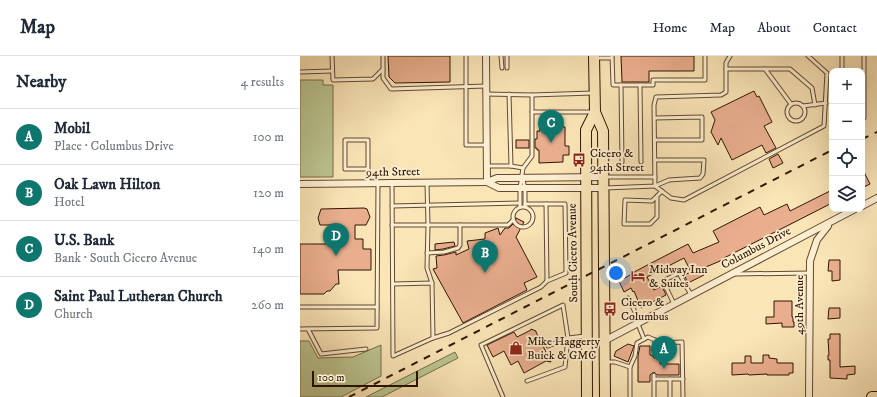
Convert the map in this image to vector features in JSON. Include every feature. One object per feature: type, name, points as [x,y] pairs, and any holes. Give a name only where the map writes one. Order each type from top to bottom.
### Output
[{"type":"main road","name":"South Cicero Avenue","points":[[594,57],[595,112],[603,131],[605,397]]},
{"type":"main road","name":"South Cicero Avenue","points":[[587,397],[585,188],[586,130],[595,112]]},
{"type":"main road","points":[[872,397],[877,397]]},
{"type":"street","points":[[486,56],[487,182]]},
{"type":"street","name":"94th Street","points":[[300,184],[487,182],[497,178],[603,177]]},
{"type":"street","name":"94th Street","points":[[487,182],[499,188],[603,188]]},
{"type":"street","points":[[865,204],[877,198]]},
{"type":"street","name":"Columbus Drive","points":[[604,341],[849,212]]},
{"type":"street","name":"49th Avenue","points":[[809,397],[810,261],[817,240],[833,220]]},
{"type":"lane","points":[[332,56],[332,80],[373,79],[383,69]]},
{"type":"lane","points":[[383,56],[383,78],[391,89],[486,86]]},
{"type":"lane","points":[[466,56],[466,145],[487,145]]},
{"type":"lane","points":[[502,56],[502,68]]},
{"type":"lane","points":[[507,56],[507,68]]},
{"type":"lane","points":[[594,57],[612,57],[612,85],[653,85],[653,80],[705,80],[705,56]]},
{"type":"lane","points":[[655,186],[654,105],[656,97],[721,95],[726,92],[726,63],[730,56]]},
{"type":"lane","points":[[655,186],[671,198],[684,200],[824,126],[827,73],[808,56]]},
{"type":"lane","points":[[842,56],[842,68]]},
{"type":"lane","points":[[864,56],[864,104]]},
{"type":"lane","points":[[726,69],[790,69],[812,88],[815,104]]},
{"type":"lane","points":[[765,69],[791,104]]},
{"type":"lane","points":[[300,72],[332,71]]},
{"type":"lane","points":[[621,85],[622,162]]},
{"type":"lane","points":[[640,85],[641,162]]},
{"type":"lane","points":[[486,94],[532,95],[595,93]]},
{"type":"lane","points":[[509,94],[511,166]]},
{"type":"lane","points":[[392,225],[508,225],[513,220],[514,211],[520,205],[523,168],[532,156],[532,95]]},
{"type":"lane","points":[[797,103],[802,106],[805,112],[801,120],[794,121],[789,118],[786,112],[788,106],[791,104],[797,103]]},
{"type":"lane","points":[[802,106],[826,103]]},
{"type":"lane","points":[[532,112],[595,112]]},
{"type":"lane","points":[[654,118],[702,117],[702,140],[655,140]]},
{"type":"lane","points":[[368,169],[345,169],[345,140],[368,140],[368,169],[368,183]]},
{"type":"lane","points":[[603,188],[655,186],[670,180],[700,178],[703,174],[704,160],[655,160]]},
{"type":"lane","points":[[487,166],[511,166],[523,168]]},
{"type":"lane","points":[[603,177],[655,177]]},
{"type":"lane","points":[[300,329],[377,328],[378,183]]},
{"type":"lane","points":[[392,183],[392,206],[392,225],[393,284],[393,356],[433,338],[449,333],[541,287],[546,281],[566,273],[564,204],[525,206],[392,206]]},
{"type":"lane","points":[[427,183],[427,268],[432,283],[433,338]]},
{"type":"lane","points":[[513,220],[519,227],[525,227],[531,224],[533,218],[529,209],[525,206],[522,188]]},
{"type":"lane","points":[[657,196],[658,217],[650,224],[624,224],[625,200],[652,201],[657,196],[662,191]]},
{"type":"lane","points":[[546,204],[546,281]]},
{"type":"lane","points":[[427,253],[444,252],[458,248],[460,245],[460,225]]},
{"type":"lane","points":[[674,304],[663,281],[678,273],[691,295]]},
{"type":"lane","points":[[731,274],[810,273]]},
{"type":"lane","points":[[393,284],[432,283]]},
{"type":"lane","points":[[628,298],[644,339]]},
{"type":"lane","points":[[503,397],[481,345],[563,305],[568,338],[566,367],[527,381]]},
{"type":"lane","points":[[300,307],[378,307]]},
{"type":"lane","points":[[308,329],[321,354],[366,349]]},
{"type":"lane","points":[[548,346],[568,338],[587,335]]},
{"type":"lane","points":[[630,397],[630,367],[635,356],[637,343],[648,337],[662,343],[682,342],[683,397]]},
{"type":"lane","points":[[654,355],[655,340]]},
{"type":"lane","points":[[604,362],[615,362],[630,367]]},
{"type":"lane","points":[[654,397],[654,377],[683,379]]},
{"type":"lane","points":[[670,379],[670,397]]},
{"type":"green space","points":[[300,80],[323,80],[323,85],[333,85],[333,177],[300,177]]},
{"type":"green space","points":[[300,341],[309,341],[318,358],[353,357],[381,345],[381,376],[341,397],[300,397]]},
{"type":"green space","points":[[455,352],[458,358],[382,397],[366,397]]},
{"type":"building","points":[[388,56],[450,56],[450,82],[395,83],[389,77]]},
{"type":"building","points":[[621,56],[694,56],[694,71],[649,71],[649,82],[622,82]]},
{"type":"building","points":[[754,91],[757,97],[759,96],[772,122],[764,126],[776,148],[766,153],[762,145],[732,160],[721,138],[718,145],[711,132],[715,120],[711,112]]},
{"type":"building","points":[[540,127],[565,127],[565,146],[569,146],[569,155],[563,155],[563,162],[539,163],[539,150],[535,148],[535,139],[537,139],[537,131],[540,131]]},
{"type":"building","points":[[516,140],[529,140],[529,148],[516,148]]},
{"type":"building","points":[[778,154],[783,163],[773,168],[769,159]]},
{"type":"building","points":[[865,174],[870,184],[865,186]]},
{"type":"building","points":[[829,192],[829,205],[724,258],[725,259],[701,269],[704,275],[688,283],[684,275],[691,272],[684,258],[647,277],[654,290],[662,286],[666,295],[641,308],[634,291],[633,292],[631,288],[624,292],[619,281],[688,244],[693,253],[719,242],[713,231],[760,207],[764,215],[787,204],[790,211]]},
{"type":"building","points":[[321,209],[367,209],[370,217],[366,225],[355,225],[355,239],[363,239],[363,249],[371,249],[371,270],[338,270],[339,284],[336,284],[330,291],[327,291],[324,294],[300,294],[300,244],[337,244],[338,225],[320,225],[318,218]]},
{"type":"building","points":[[512,216],[524,222],[516,237],[537,277],[524,283],[527,290],[463,323],[433,269],[437,268],[436,256],[456,252],[456,255],[469,249],[467,241],[485,239],[485,233],[498,228],[500,235],[505,228],[509,228],[515,222],[516,219]]},
{"type":"building","points":[[454,242],[455,246],[435,250],[435,244]]},
{"type":"building","points":[[829,260],[840,260],[840,280],[832,281],[832,271],[828,271]]},
{"type":"building","points":[[774,301],[792,301],[792,317],[794,327],[782,327],[782,323],[766,324],[766,317],[774,317]]},
{"type":"building","points":[[829,308],[840,308],[840,318],[828,319]]},
{"type":"building","name":"Mike Haggerty Buick & GMC","points":[[531,329],[536,331],[551,362],[546,361],[524,373],[518,361],[511,365],[504,351],[493,357],[487,345],[514,332],[517,337]]},
{"type":"building","points":[[830,334],[840,334],[840,367],[855,366],[855,374],[847,375],[847,379],[830,378],[828,339],[830,339]]},
{"type":"building","points":[[628,344],[634,346],[628,362],[614,356],[616,351]]},
{"type":"building","points":[[640,346],[650,346],[650,355],[654,358],[660,354],[660,364],[679,364],[679,375],[657,375],[654,372],[650,375],[650,382],[638,382],[638,356]]},
{"type":"building","points":[[763,355],[769,355],[769,358],[777,359],[777,363],[793,363],[793,373],[789,373],[789,375],[732,375],[732,363],[745,363],[745,356],[751,356],[751,363],[763,363]]},
{"type":"railway","points":[[865,138],[877,132]]},
{"type":"railway","points":[[349,397],[829,152]]},
{"type":"place","name":"U.S. Bank","points":[[551,143]]},
{"type":"place","name":"Cicero & 94th Street","points":[[579,160]]},
{"type":"place","name":"Saint Paul Lutheran Church","points":[[336,256]]},
{"type":"place","name":"Oak Lawn Hilton","points":[[485,273]]},
{"type":"place","name":"Midway Inn & Suites","points":[[638,276]]},
{"type":"place","name":"Cicero & Columbus","points":[[610,309]]},
{"type":"place","name":"Mike Haggerty Buick & GMC","points":[[516,348]]},
{"type":"place","name":"Mobil","points":[[664,369]]}]
